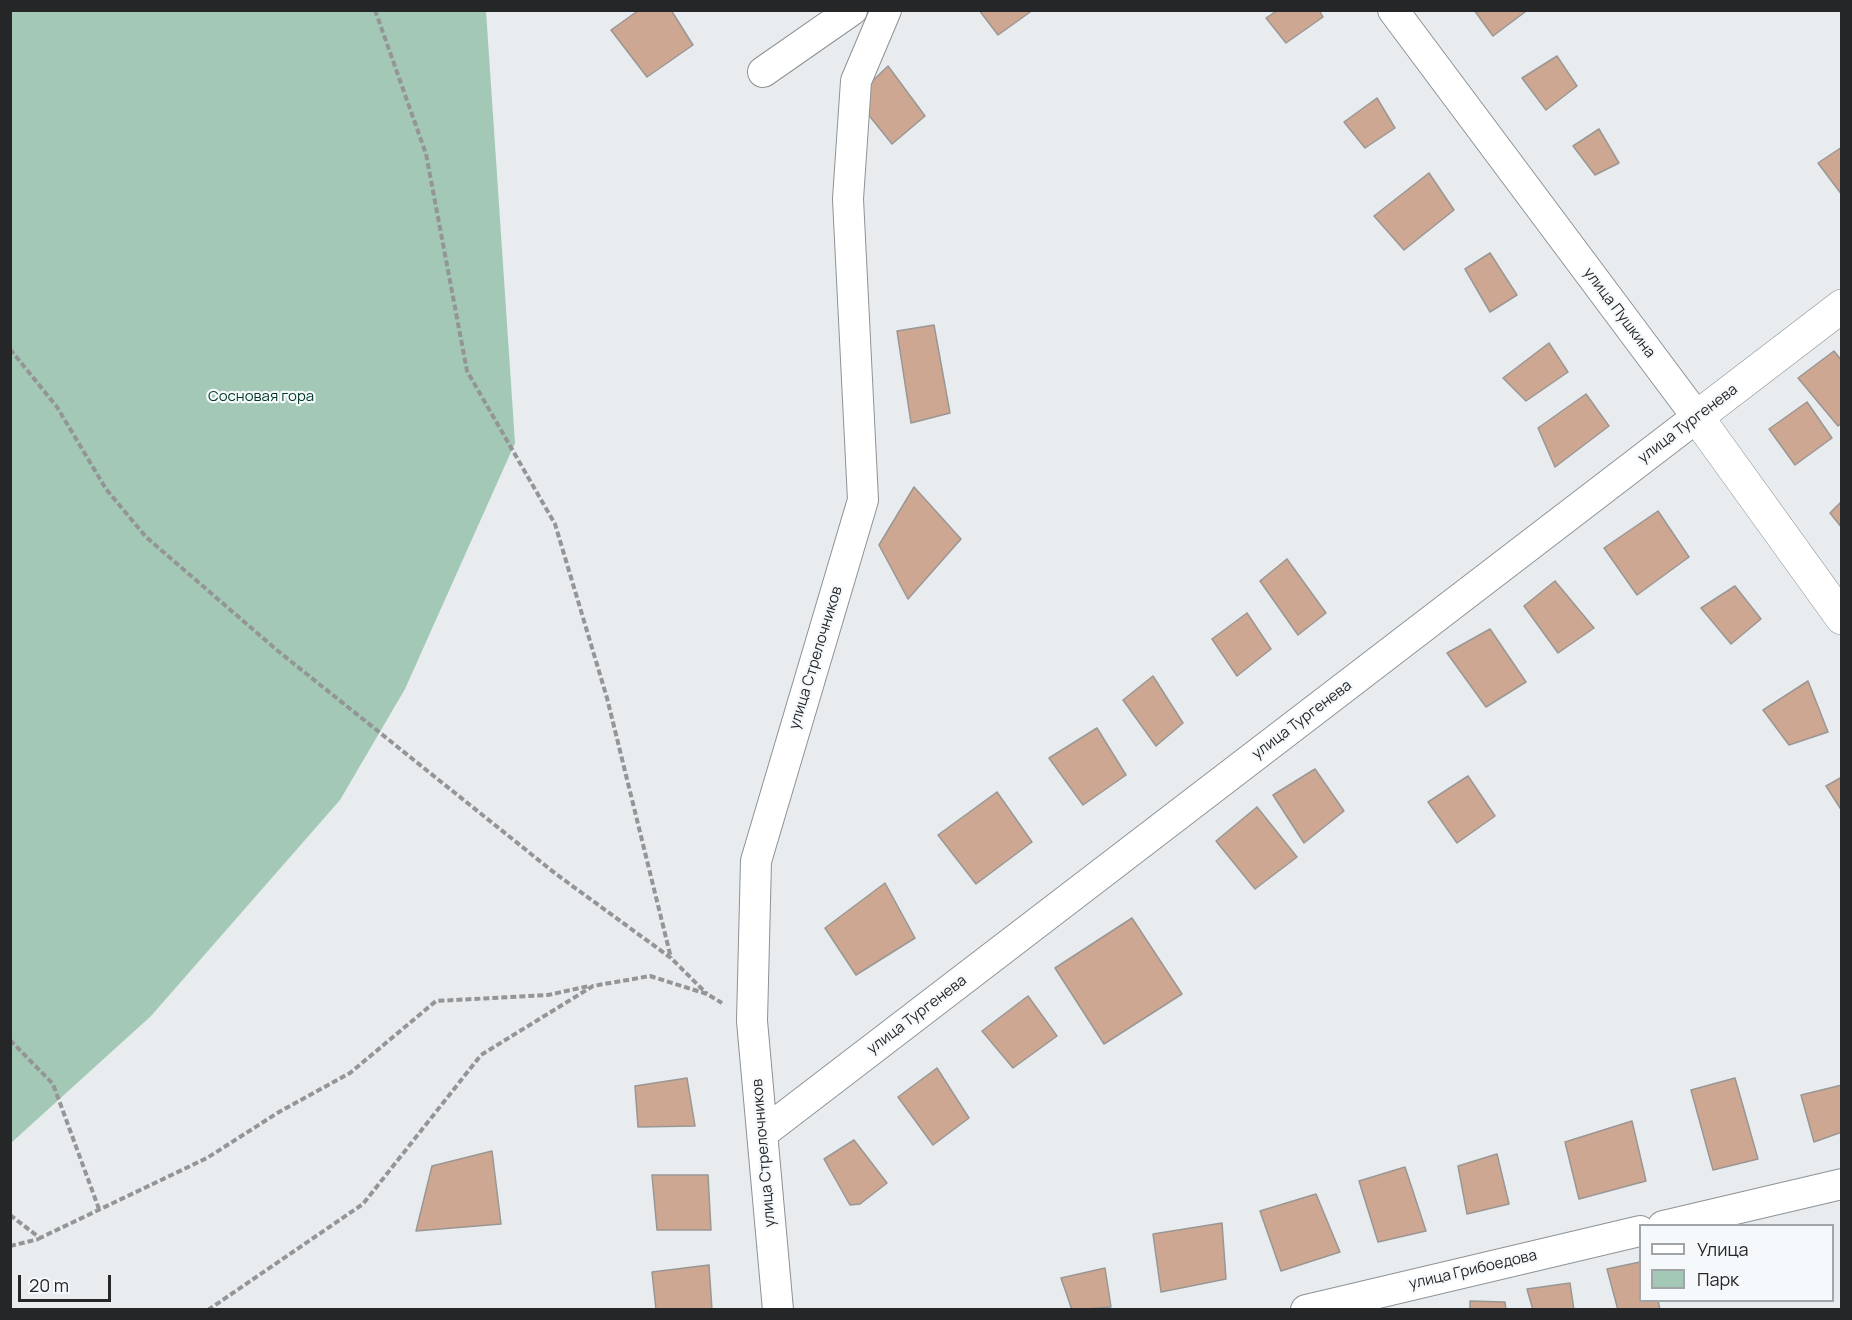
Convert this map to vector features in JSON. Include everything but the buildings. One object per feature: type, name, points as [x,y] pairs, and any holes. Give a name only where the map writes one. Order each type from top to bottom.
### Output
[{"type":"street","points":[[763,72],[852,10]]},
{"type":"street","name":"улица Стрелочников","points":[[778,1310],[764,1133],[752,1022],[756,861],[863,500],[848,199],[856,81],[886,10]]},
{"type":"street","name":"улица Пушкина","points":[[1393,10],[1697,417],[1842,618]]},
{"type":"street","name":"улица Тургенева","points":[[764,1133],[1842,306]]},
{"type":"street","points":[[1672,1224],[1842,1184]]},
{"type":"street","name":"улица Грибоедова","points":[[1306,1310],[1639,1231]]},
{"type":"path","points":[[375,10],[426,154],[467,371],[555,524],[607,698],[671,958]]},
{"type":"path","points":[[10,349],[57,407],[106,489],[146,537],[278,651],[556,874],[671,958],[707,994],[752,1022]]},
{"type":"path","points":[[10,1246],[40,1239],[207,1158],[279,1112],[350,1073],[436,1001],[548,995],[650,976],[707,994]]},
{"type":"path","points":[[208,1310],[363,1204],[481,1055],[592,986]]},
{"type":"path","points":[[10,1040],[53,1084],[99,1209]]},
{"type":"path","points":[[10,1215],[40,1239]]},
{"type":"green space","name":"Сосновая гора","points":[[11,10],[486,11],[515,443],[405,689],[340,800],[151,1016],[11,1143]]}]
